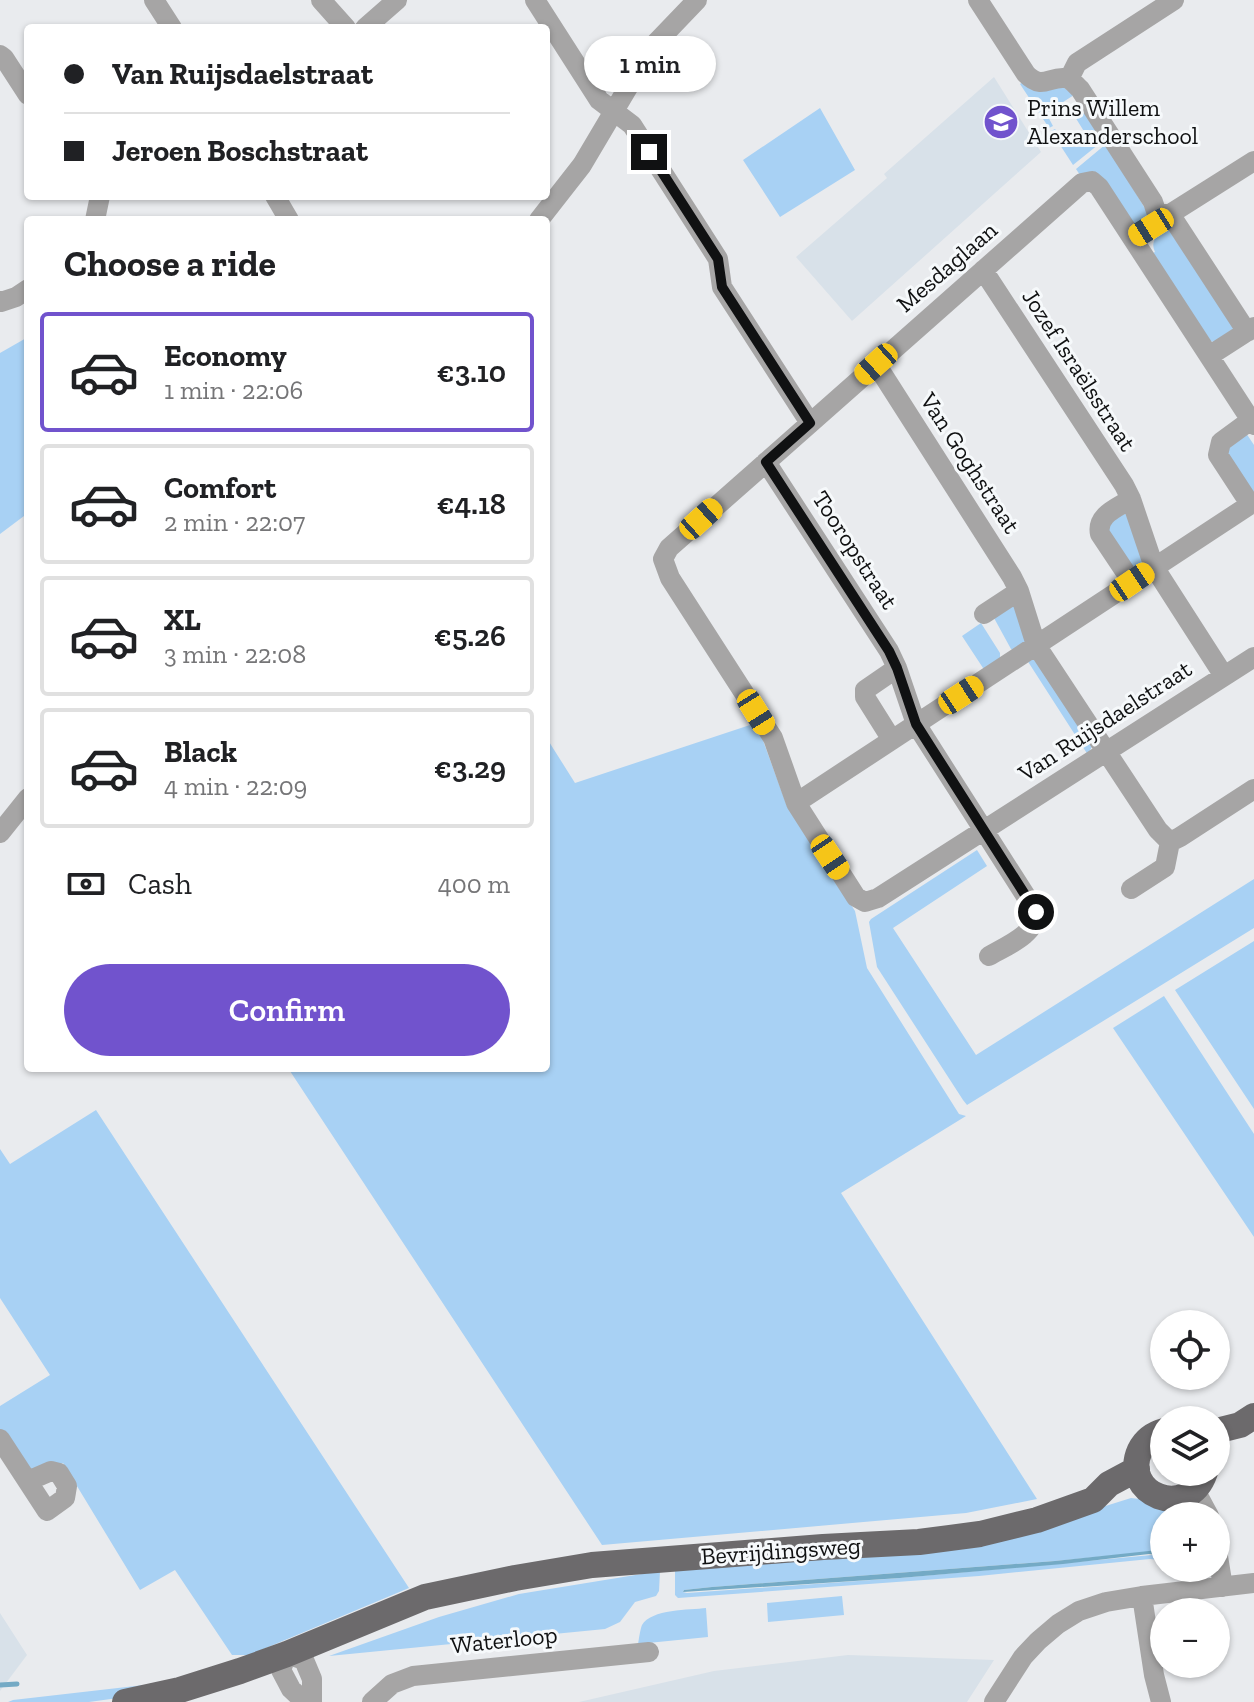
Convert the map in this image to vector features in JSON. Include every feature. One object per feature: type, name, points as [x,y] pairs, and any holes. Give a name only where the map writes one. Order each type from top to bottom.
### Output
[{"type":"main road","points":[[1230,1441],[1236,1437],[1237,1424]]},
{"type":"main road","points":[[1150,1437],[1137,1457],[1140,1478],[1154,1495],[1166,1499],[1193,1494]]},
{"type":"main road","name":"Bevrijdingsweg","points":[[178,1702],[291,1661],[465,1589],[592,1565],[919,1542],[965,1536],[1037,1520],[1093,1500],[1109,1484],[1140,1478]]},
{"type":"main road","name":"Bevrijdingsweg","points":[[125,1702],[291,1661]]},
{"type":"street","points":[[154,0],[169,24]]},
{"type":"street","points":[[321,0],[342,24]]},
{"type":"street","points":[[370,24],[397,0]]},
{"type":"street","points":[[535,0],[599,100],[632,125],[718,259],[722,287],[810,423]]},
{"type":"street","points":[[542,216],[582,165],[652,47],[697,0]]},
{"type":"street","points":[[978,0],[1032,80],[1044,83],[1062,77],[1069,79],[1083,94],[1153,202],[1250,330],[1209,356]]},
{"type":"street","points":[[1069,79],[1077,63],[1174,0]]},
{"type":"street","points":[[0,55],[24,89]]},
{"type":"street","points":[[796,803],[1252,503],[1218,455],[1221,442],[1253,422],[1133,239],[1164,214],[1254,161]]},
{"type":"street","name":"Mesdaglaan","points":[[796,803],[773,738],[670,578],[663,559],[669,548],[1082,183],[1092,181],[1099,187],[1133,239]]},
{"type":"street","name":"Jozef Israëlsstraat","points":[[983,270],[1124,485],[1154,567],[1224,676]]},
{"type":"street","points":[[0,301],[24,292]]},
{"type":"street","name":"Van Goghstraat","points":[[876,364],[1012,577],[1036,645],[1158,830],[1170,842]]},
{"type":"street","name":"Tooropstraat","points":[[766,462],[889,651],[916,724],[984,830]]},
{"type":"street","points":[[1131,499],[1102,518],[1099,526],[1100,534],[1132,582]]},
{"type":"street","points":[[984,614],[1019,591]]},
{"type":"street","name":"Van Ruijsdaelstraat","points":[[796,803],[856,897],[865,902],[878,898],[1254,657]]},
{"type":"street","points":[[892,740],[865,697],[865,690],[897,668]]},
{"type":"street","points":[[1131,889],[1165,867],[1170,842],[1254,789]]},
{"type":"street","points":[[0,833],[24,803]]},
{"type":"street","points":[[984,830],[1036,912],[1032,929],[989,956]]},
{"type":"street","points":[[0,1439],[28,1481]]},
{"type":"street","points":[[1222,1582],[1223,1587]]},
{"type":"street","points":[[994,1702],[1023,1657],[1058,1624],[1079,1611],[1106,1602],[1142,1596],[1254,1583]]},
{"type":"street","points":[[1142,1596],[1161,1702]]},
{"type":"street","name":"Waterloop","points":[[372,1702],[392,1684],[413,1676],[649,1652]]},
{"type":"street","points":[[291,1661],[291,1689],[305,1702]]},
{"type":"street","points":[[291,1661],[312,1679],[312,1702]]},
{"type":"shaded area","points":[[994,77],[1041,152],[852,321],[796,257],[887,178],[884,174]]},
{"type":"shaded area","points":[[1020,84],[1063,87],[1074,95],[1046,113],[1053,126],[1049,128]]},
{"type":"shaded area","points":[[1079,103],[1104,140],[1073,165],[1051,131],[1055,129],[1066,144],[1085,133],[1072,112]]},
{"type":"shaded area","points":[[820,108],[855,170],[780,217],[743,160]]},
{"type":"shaded area","points":[[1106,144],[1149,215],[1145,222],[1133,223],[1076,169]]},
{"type":"shaded area","points":[[1166,226],[1236,327],[1214,342],[1209,341],[1151,254],[1155,252],[1154,240]]},
{"type":"shaded area","points":[[24,339],[24,516],[0,534],[0,353]]},
{"type":"shaded area","points":[[1246,433],[1254,445],[1254,495],[1225,450]]},
{"type":"shaded area","points":[[1127,513],[1146,563],[1136,573],[1106,534],[1106,522]]},
{"type":"shaded area","points":[[1015,605],[1028,640],[1015,651],[994,618]]},
{"type":"shaded area","points":[[981,623],[1000,653],[1000,661],[985,671],[962,636]]},
{"type":"shaded area","points":[[1033,656],[1092,746],[1088,755],[1025,657]]},
{"type":"shaded area","points":[[753,724],[761,735],[787,806],[855,911],[867,968],[959,1114],[966,1116],[841,1193],[1037,1499],[966,1513],[602,1545],[291,1072],[550,1072],[550,743],[575,783]]},
{"type":"shaded area","points":[[977,850],[987,866],[893,928],[976,1055],[1254,879],[1254,928],[967,1105],[877,967],[869,922]]},
{"type":"shaded area","points":[[1254,941],[1254,1109],[1175,990]]},
{"type":"shaded area","points":[[1164,996],[1254,1134],[1254,1237],[1113,1028]]},
{"type":"shaded area","points":[[96,1110],[409,1588],[249,1655],[232,1655],[175,1570],[140,1590],[63,1463],[27,1485],[0,1445],[0,1406],[50,1375],[0,1298],[0,1149],[10,1164]]},
{"type":"shaded area","points":[[1131,1498],[1152,1502],[1150,1552],[712,1587],[683,1592],[900,1578],[1150,1555],[1150,1559],[979,1576],[678,1598],[675,1595],[675,1569],[1096,1509]]},
{"type":"shaded area","points":[[1150,1551],[1150,1554],[1063,1564],[683,1592],[712,1587]]},
{"type":"shaded area","points":[[660,1571],[656,1596],[635,1602],[620,1622],[605,1629],[329,1656],[439,1617],[519,1594]]},
{"type":"shaded area","points":[[842,1596],[844,1615],[768,1622],[767,1603]]},
{"type":"shaded area","points":[[706,1608],[708,1637],[638,1644],[642,1625],[654,1616]]},
{"type":"shaded area","points":[[0,1613],[27,1655],[0,1691]]},
{"type":"shaded area","points":[[848,1655],[994,1660],[967,1702],[579,1702],[714,1671]]},
{"type":"shaded area","points":[[144,1685],[147,1694],[89,1702],[8,1702],[13,1700]]},
{"type":"waterway","points":[[0,1685],[17,1684]]},
{"type":"place","name":"Prins Willem Alexanderschool","points":[[1001,122]]},
{"type":"route","points":[[649,152],[718,259],[722,287],[810,423],[766,462],[889,651],[916,724],[1036,912]]}]
